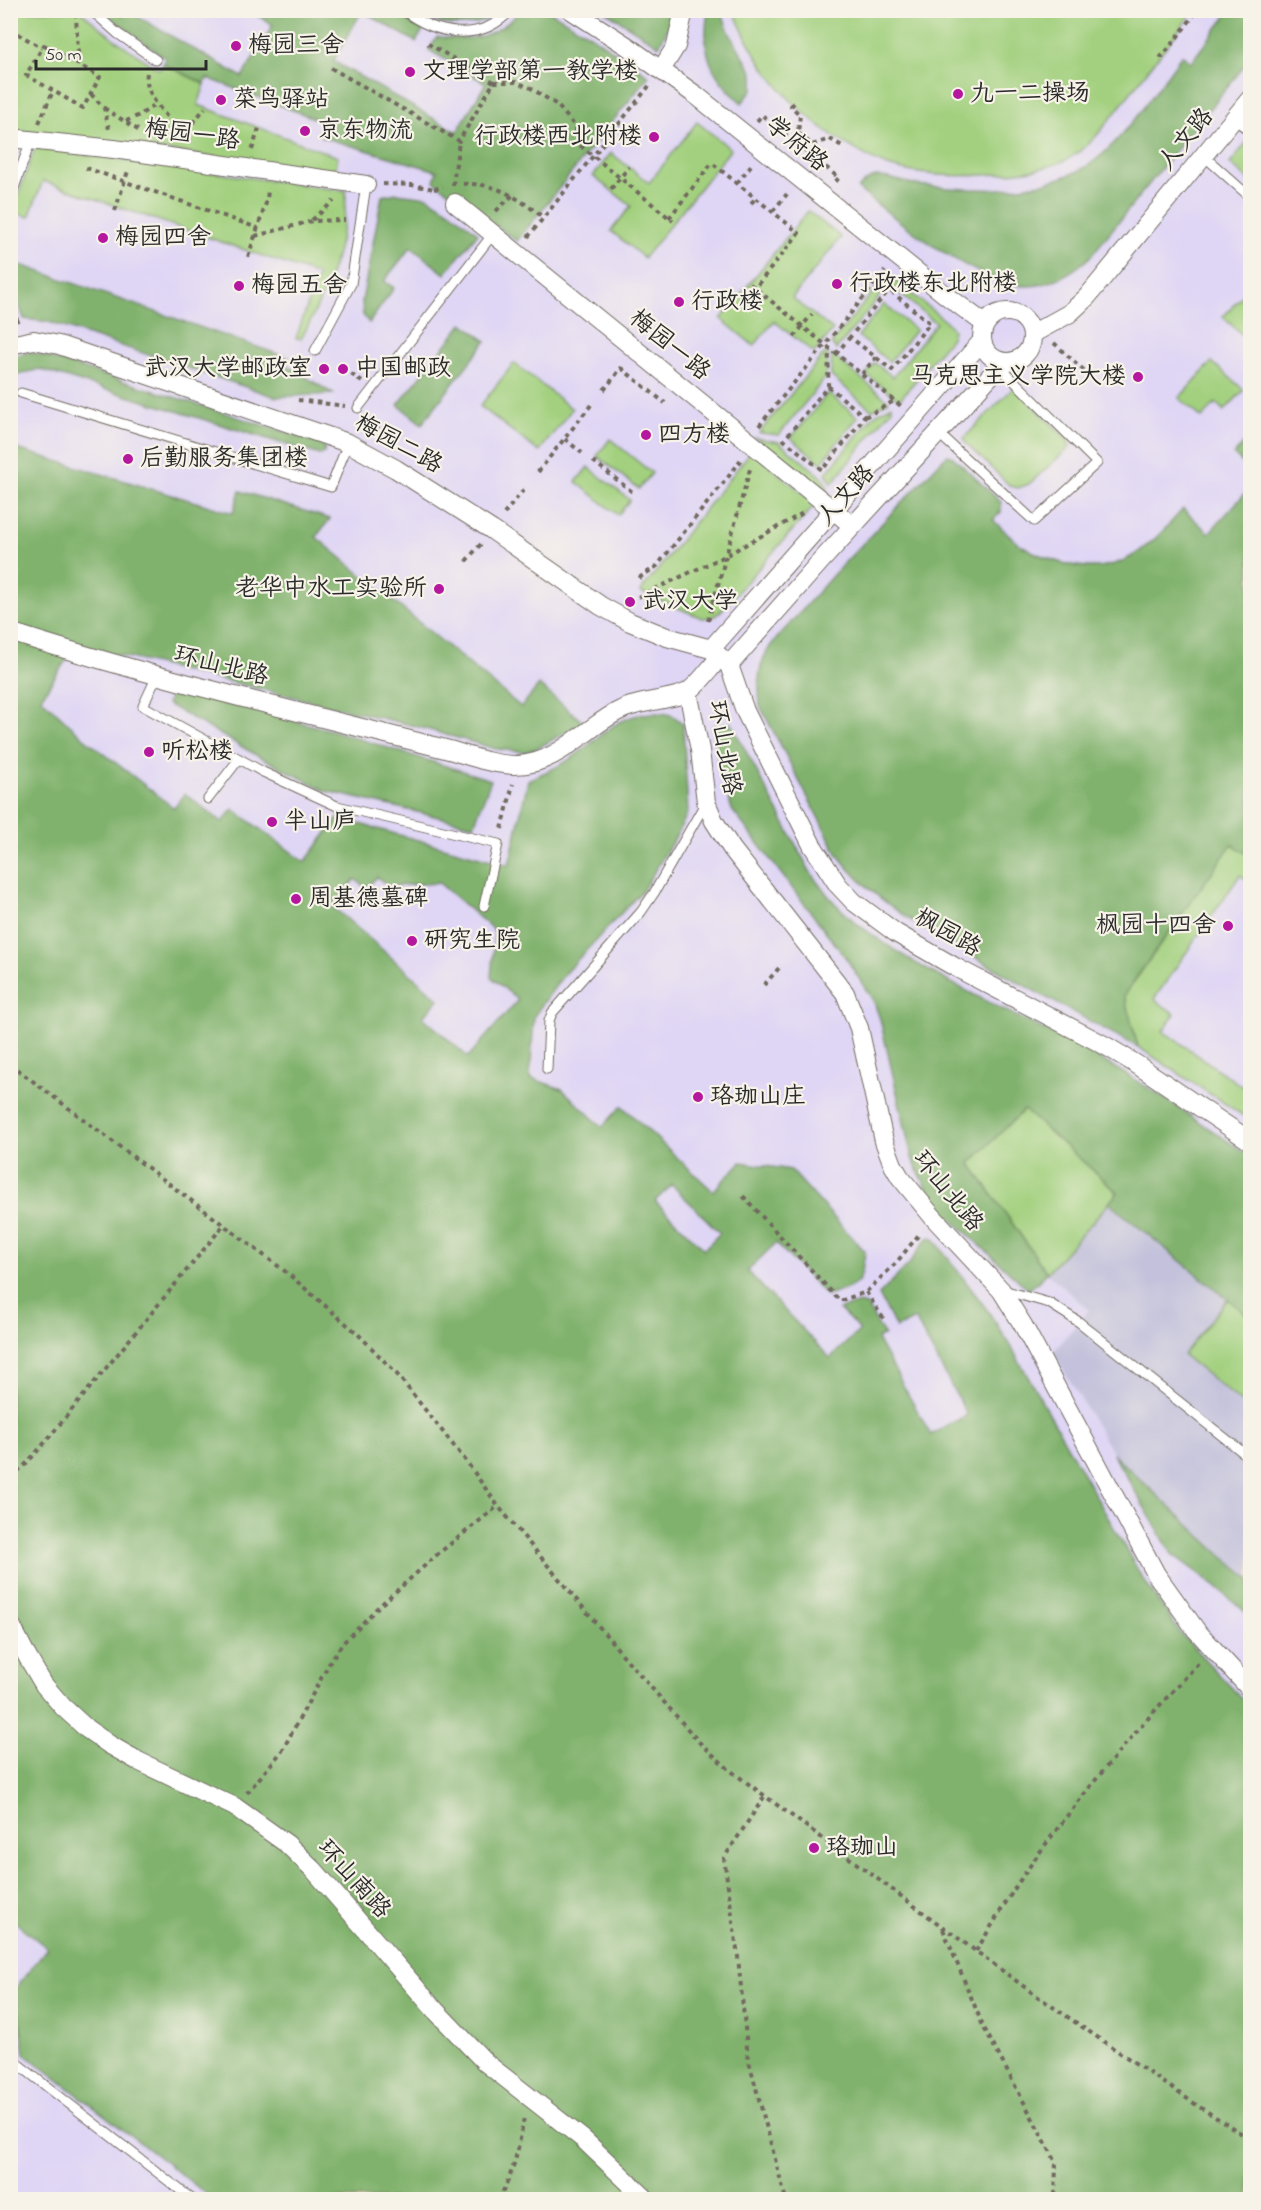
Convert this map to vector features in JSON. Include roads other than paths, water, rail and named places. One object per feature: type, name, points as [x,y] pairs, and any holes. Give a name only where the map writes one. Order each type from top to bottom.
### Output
[{"type":"street","name":"学府路","points":[[571,10],[697,96],[947,296],[984,332]]},
{"type":"street","points":[[661,70],[676,46],[684,10]]},
{"type":"street","name":"人文路","points":[[1036,332],[1070,313],[1087,297],[1251,99]]},
{"type":"street","name":"梅园一路","points":[[10,138],[114,149],[366,185]]},
{"type":"street","name":"梅园一路","points":[[455,203],[754,442],[853,526]]},
{"type":"street","points":[[720,657],[828,506],[999,313],[1016,314],[1036,332],[1025,355],[1001,364],[989,355],[984,332]]},
{"type":"street","name":"梅园二路","points":[[10,345],[34,340],[59,345],[348,442],[396,469],[492,530],[601,606],[630,622],[720,657]]},
{"type":"street","name":"人文路","points":[[720,657],[853,526],[1001,364]]},
{"type":"street","name":"环山北路","points":[[10,633],[103,662],[491,763],[518,765],[537,763],[555,756],[612,714],[627,706],[688,692],[720,657]]},
{"type":"street","name":"枫园路","points":[[720,657],[812,844],[838,885],[854,902],[896,933],[955,967],[1136,1064],[1251,1141]]},
{"type":"street","name":"环山北路","points":[[688,692],[700,750],[706,802],[723,838],[844,993],[859,1028],[884,1141],[893,1166],[933,1217],[1001,1290],[1023,1325],[1156,1574],[1174,1602],[1212,1649],[1251,1689]]},
{"type":"street","name":"环山南路","points":[[10,1623],[44,1685],[87,1729],[138,1761],[235,1807],[287,1844],[314,1870],[435,2010],[486,2063],[583,2139],[646,2199]]},
{"type":"lane","points":[[91,10],[117,33],[156,60]]},
{"type":"lane","points":[[403,10],[433,28],[462,32],[492,26],[511,10]]},
{"type":"lane","points":[[1234,119],[1251,132]]},
{"type":"lane","points":[[10,199],[31,140]]},
{"type":"lane","points":[[1204,156],[1251,197]]},
{"type":"lane","points":[[315,351],[351,284],[366,185]]},
{"type":"lane","points":[[358,408],[493,234]]},
{"type":"lane","points":[[938,433],[1034,521],[1097,463],[1001,364]]},
{"type":"lane","points":[[21,393],[331,487],[348,442]]},
{"type":"lane","points":[[157,676],[143,706],[239,759],[337,806],[498,844],[484,906]]},
{"type":"lane","points":[[208,799],[239,759]]},
{"type":"lane","points":[[546,1069],[549,1020],[552,1013],[654,893],[706,802]]},
{"type":"lane","points":[[1001,1290],[1050,1303],[1079,1322],[1251,1458]]},
{"type":"lane","points":[[12,2063],[193,2199]]},
{"type":"place","name":"梅园三舍","points":[[236,46]]},
{"type":"place","name":"文理学部第一教学楼","points":[[410,72]]},
{"type":"place","name":"九一二操场","points":[[958,94]]},
{"type":"place","name":"菜鸟驿站","points":[[221,100]]},
{"type":"place","name":"京东物流","points":[[305,131]]},
{"type":"place","name":"行政楼西北附楼","points":[[654,137]]},
{"type":"place","name":"梅园四舍","points":[[103,238]]},
{"type":"place","name":"行政楼东北附楼","points":[[837,284]]},
{"type":"place","name":"梅园五舍","points":[[239,286]]},
{"type":"place","name":"行政楼","points":[[679,302]]},
{"type":"place","name":"武汉大学邮政室","points":[[324,369]]},
{"type":"place","name":"中国邮政","points":[[343,369]]},
{"type":"place","name":"马克思主义学院大楼","points":[[1138,377]]},
{"type":"place","name":"四方楼","points":[[646,435]]},
{"type":"place","name":"后勤服务集团楼","points":[[128,459]]},
{"type":"place","name":"老华中水工实验所","points":[[439,589]]},
{"type":"place","name":"武汉大学","points":[[630,602]]},
{"type":"place","name":"听松楼","points":[[149,752]]},
{"type":"place","name":"半山庐","points":[[272,822]]},
{"type":"place","name":"周基德墓碑","points":[[296,899]]},
{"type":"place","name":"枫园十四舍","points":[[1228,926]]},
{"type":"place","name":"研究生院","points":[[412,941]]},
{"type":"place","name":"珞珈山庄","points":[[698,1097]]},
{"type":"place","name":"珞珈山","points":[[814,1848]]}]
